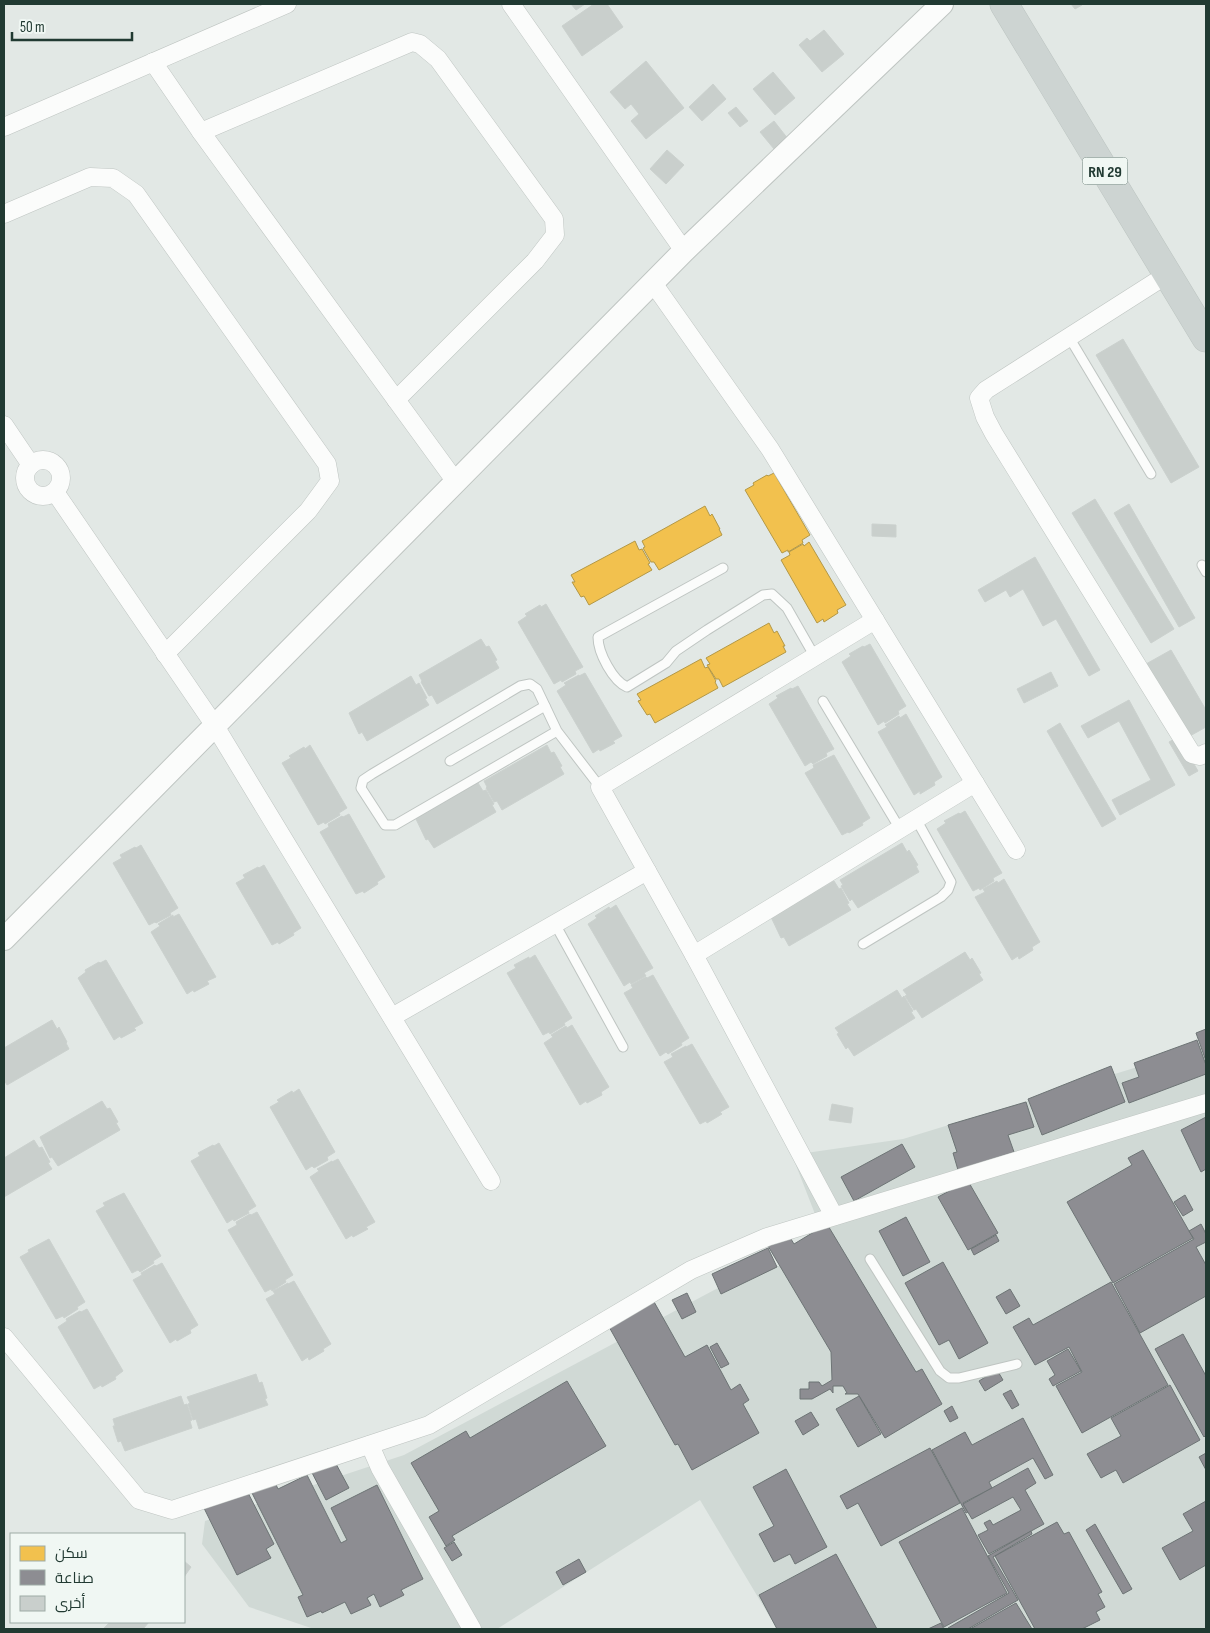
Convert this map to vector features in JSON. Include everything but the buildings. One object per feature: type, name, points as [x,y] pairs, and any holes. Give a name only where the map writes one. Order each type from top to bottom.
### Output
[{"type":"main road","name":"RN 29","points":[[1004,4],[1206,338]]},
{"type":"street","points":[[4,127],[287,4]]},
{"type":"street","points":[[511,4],[684,251]]},
{"type":"street","points":[[4,939],[684,251],[942,4]]},
{"type":"street","points":[[201,132],[412,42],[420,44],[438,59],[554,219],[555,236],[535,260],[396,400]]},
{"type":"street","points":[[153,62],[201,132],[456,482]]},
{"type":"street","points":[[4,214],[90,177],[113,178],[136,194],[328,464],[330,481],[308,511],[166,654]]},
{"type":"street","points":[[1168,274],[986,390],[980,398],[985,417],[1192,754],[1200,756],[1206,753]]},
{"type":"street","points":[[653,283],[770,449],[1016,850]]},
{"type":"street","points":[[4,425],[31,465]]},
{"type":"street","points":[[40,460],[49,461],[57,466],[61,475],[61,484],[55,492],[47,496],[38,496],[30,490],[26,482],[26,473],[31,465],[40,460]]},
{"type":"street","points":[[55,492],[215,726],[491,1181]]},
{"type":"street","points":[[834,1216],[694,955],[600,787],[875,620]]},
{"type":"street","points":[[694,955],[975,783]]},
{"type":"street","points":[[392,1017],[647,871]]},
{"type":"street","points":[[4,1337],[139,1500],[172,1510],[429,1425],[691,1270],[767,1237],[1206,1103]]},
{"type":"street","points":[[370,1445],[380,1468],[472,1629]]},
{"type":"lane","points":[[1068,338],[1150,474]]},
{"type":"lane","points":[[723,568],[598,638],[598,647],[603,658],[621,684],[628,687],[637,682],[666,663],[676,651],[763,595],[772,594],[787,608],[815,657]]},
{"type":"lane","points":[[557,731],[395,825],[385,825],[361,788],[363,780],[372,774],[520,686],[530,684],[537,689],[557,731],[600,787]]},
{"type":"lane","points":[[823,700],[900,828]]},
{"type":"lane","points":[[450,761],[545,706]]},
{"type":"lane","points":[[863,944],[941,897],[948,890],[950,882],[916,819]]},
{"type":"lane","points":[[555,924],[623,1047]]},
{"type":"lane","points":[[870,1259],[940,1371],[949,1378],[959,1378],[1017,1364]]},
{"type":"shaded area","points":[[1206,1046],[1206,1629],[777,1629],[700,1500],[497,1629],[314,1629],[249,1607],[202,1544],[205,1521],[404,1455],[733,1280],[829,1250],[792,1155],[903,1139]]}]
